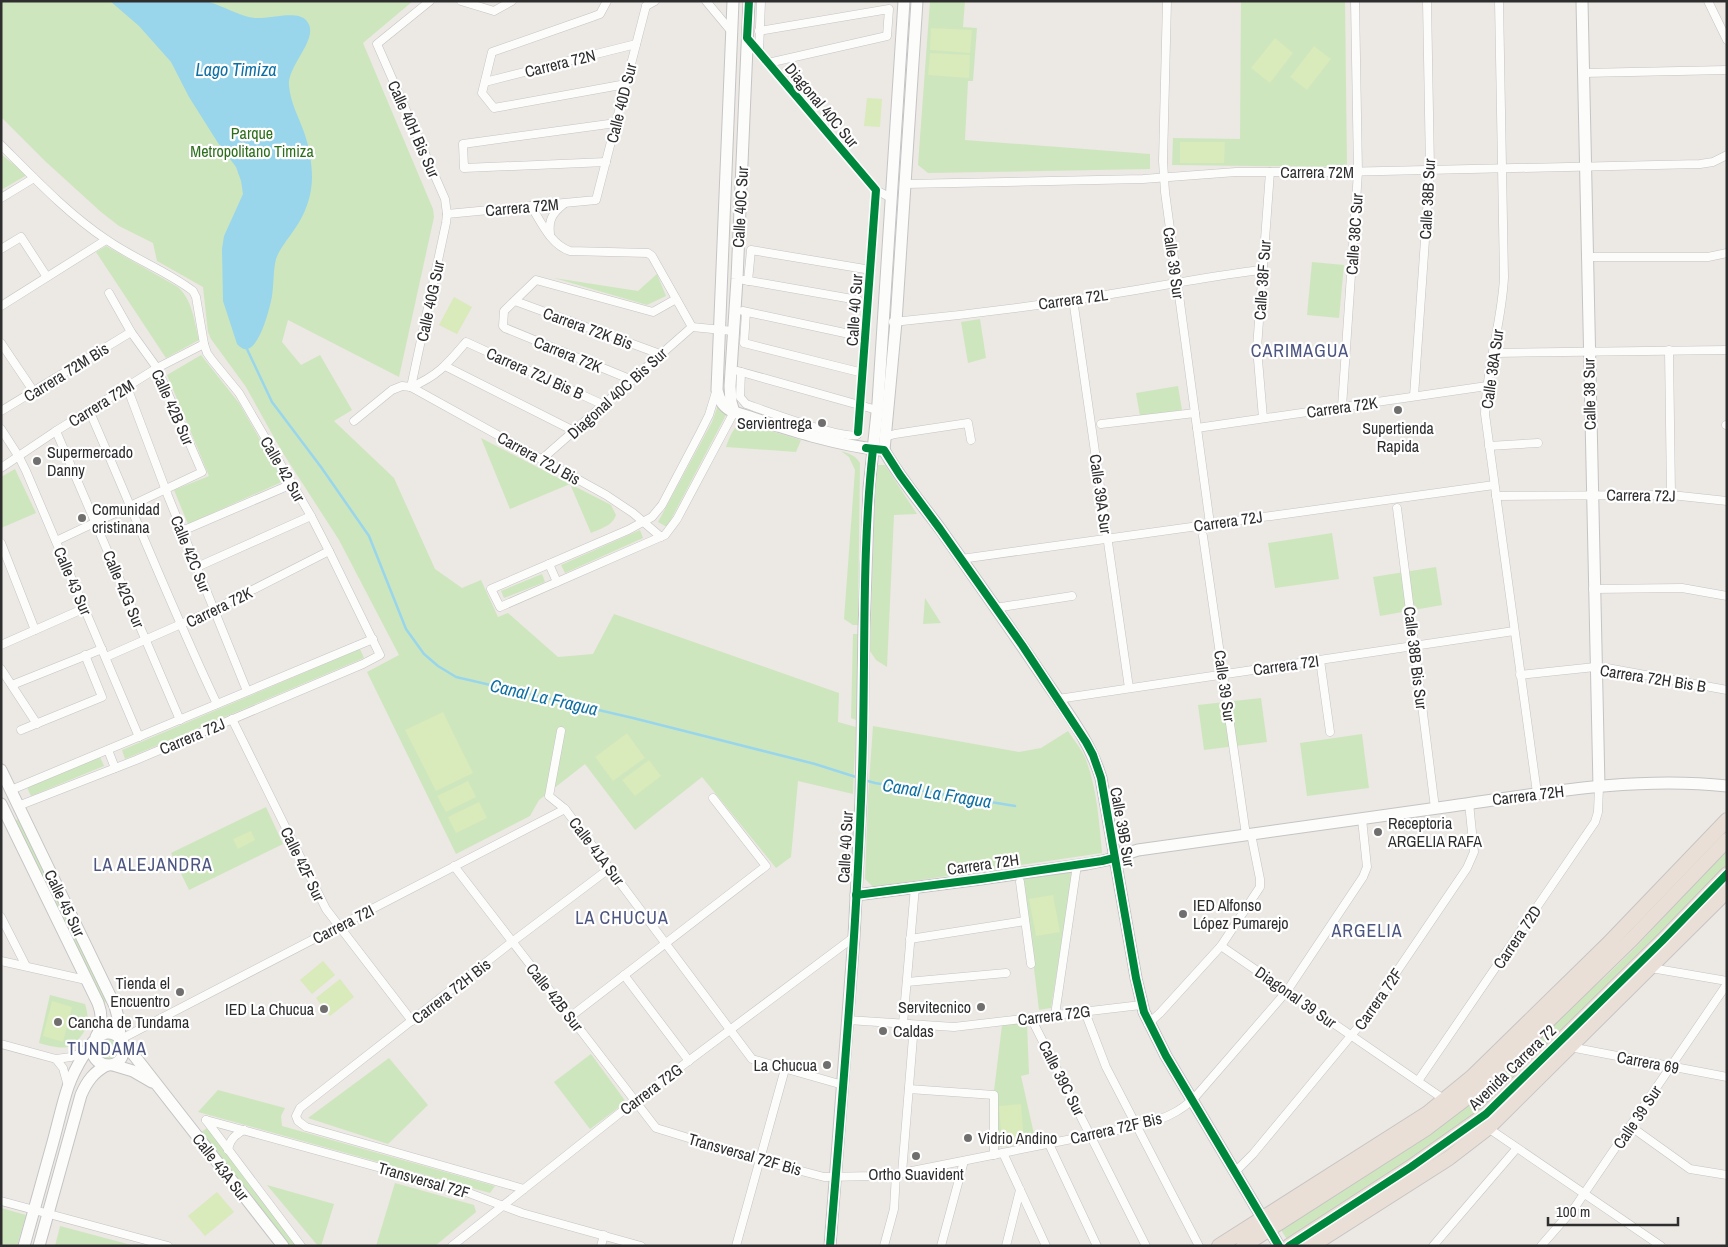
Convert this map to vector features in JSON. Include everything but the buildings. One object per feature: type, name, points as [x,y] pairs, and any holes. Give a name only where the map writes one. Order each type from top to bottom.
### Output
[{"type":"highway","name":"Avenida Carrera 72","points":[[1243,1246],[1266,1224],[1428,1113],[1472,1077],[1608,944],[1727,820]]},
{"type":"highway","name":"Avenida Carrera 72","points":[[1219,1246],[1266,1224],[1427,1128],[1477,1090],[1632,939],[1727,840]]},
{"type":"highway","name":"Avenida Carrera 72","points":[[1289,1246],[1395,1178],[1486,1114],[1671,932],[1727,874]]},
{"type":"highway","name":"Avenida Carrera 72","points":[[1311,1246],[1449,1158],[1488,1128],[1727,891]]},
{"type":"highway","points":[[1671,932],[1691,928]]},
{"type":"street","name":"Calle 40H Bis Sur","points":[[430,1],[377,44],[445,199],[447,214]]},
{"type":"street","points":[[461,1],[494,11],[512,1]]},
{"type":"street","points":[[607,1],[600,14],[492,52],[482,93],[494,108],[626,84]]},
{"type":"street","points":[[637,1],[646,6],[655,1]]},
{"type":"street","points":[[706,1],[731,31]]},
{"type":"street","name":"Calle 40C Sur","points":[[717,390],[733,1]]},
{"type":"street","name":"Calle 40C Sur","points":[[749,1],[744,100],[740,311],[744,343],[863,373]]},
{"type":"street","points":[[759,52],[762,1]]},
{"type":"street","name":"Calle 40 Sur","points":[[830,1246],[854,938],[862,772],[864,629],[869,488],[878,450],[877,410],[904,1]]},
{"type":"street","name":"Calle 40 Sur","points":[[878,450],[889,432],[917,1]]},
{"type":"street","name":"Calle 39 Sur","points":[[1167,1],[1164,177],[1210,524]]},
{"type":"street","name":"Calle 38C Sur","points":[[1342,407],[1358,172],[1354,1]]},
{"type":"street","name":"Calle 38B Sur","points":[[1414,396],[1430,169],[1427,1]]},
{"type":"street","name":"Calle 38A Sur","points":[[1499,1],[1504,277],[1501,310],[1487,386],[1485,414],[1537,793]]},
{"type":"street","name":"Calle 38 Sur","points":[[1582,1],[1599,787]]},
{"type":"street","points":[[1708,1],[1727,40]]},
{"type":"street","name":"Calle 40D Sur","points":[[596,200],[646,6]]},
{"type":"street","points":[[759,31],[889,9],[887,36],[768,63]]},
{"type":"street","name":"Diagonal 40C Sur","points":[[747,38],[876,190],[891,198]]},
{"type":"street","name":"Carrera 72N","points":[[485,82],[636,44]]},
{"type":"street","points":[[1583,73],[1727,70]]},
{"type":"street","points":[[728,99],[744,100]]},
{"type":"street","points":[[606,162],[464,168],[463,144],[616,123]]},
{"type":"street","points":[[1,145],[34,178],[106,240],[1,306]]},
{"type":"street","name":"Carrera 72M","points":[[905,184],[1164,177],[1236,172],[1358,172],[1700,164],[1713,162],[1727,155]]},
{"type":"street","name":"Calle 38F Sur","points":[[1263,418],[1256,348],[1270,172]]},
{"type":"street","points":[[1,198],[34,178]]},
{"type":"street","name":"Calle 40 Sur","points":[[759,414],[850,436],[854,436],[858,432],[876,190]]},
{"type":"street","name":"Carrera 72M","points":[[447,214],[596,200]]},
{"type":"street","points":[[551,236],[550,220],[552,214],[565,203]]},
{"type":"street","points":[[530,206],[562,248],[570,251],[643,252],[652,256],[692,326],[733,331]]},
{"type":"street","name":"Calle 40G Sur","points":[[411,388],[447,214]]},
{"type":"street","points":[[1,249],[21,237],[47,277]]},
{"type":"street","name":"Calle 42 Sur","points":[[106,240],[193,291],[196,297],[204,344],[212,360],[239,393],[311,516],[380,655]]},
{"type":"street","name":"Calle 40C Sur","points":[[742,280],[751,250],[870,270]]},
{"type":"street","points":[[1587,257],[1708,257],[1727,253]]},
{"type":"street","name":"Carrera 72L","points":[[883,323],[1073,299],[1204,277],[1262,270]]},
{"type":"street","points":[[515,301],[534,281],[538,280],[653,312],[676,299]]},
{"type":"street","points":[[742,280],[858,300]]},
{"type":"street","name":"Calle 42B Sur","points":[[109,293],[130,332],[157,368],[202,472],[165,489]]},
{"type":"street","name":"Calle 39A Sur","points":[[1073,299],[1129,688]]},
{"type":"street","name":"Carrera 72K","points":[[515,301],[504,311],[503,326],[505,328],[632,380]]},
{"type":"street","name":"Carrera 72K Bis","points":[[515,301],[660,354]]},
{"type":"street","points":[[740,311],[854,335]]},
{"type":"street","name":"Calle 40C Sur","points":[[734,412],[730,393],[736,370],[733,331],[740,311]]},
{"type":"street","name":"Diagonal 40C Bis Sur","points":[[542,459],[692,326]]},
{"type":"street","name":"Carrera 72M Bis","points":[[1,411],[130,332]]},
{"type":"street","name":"Carrera 72J Bis B","points":[[445,366],[466,342],[604,405]]},
{"type":"street","points":[[1,343],[34,392]]},
{"type":"street","name":"Carrera 72M","points":[[1,468],[127,386],[204,344]]},
{"type":"street","points":[[1669,350],[1671,494]]},
{"type":"street","points":[[1494,353],[1727,350]]},
{"type":"street","points":[[354,421],[392,390],[402,386],[411,388],[426,381],[445,366],[574,431]]},
{"type":"street","points":[[759,414],[742,401],[736,370],[877,410]]},
{"type":"street","name":"Calle 42C Sur","points":[[127,386],[213,610],[248,691]]},
{"type":"street","name":"Carrera 72K","points":[[1197,428],[1487,386]]},
{"type":"street","name":"Carrera 72J Bis","points":[[411,388],[620,503],[661,537]]},
{"type":"street","points":[[717,390],[721,404],[734,412],[759,414],[828,440],[878,450]]},
{"type":"street","points":[[717,390],[709,415],[662,505],[652,517],[644,523],[491,589],[500,607],[661,537],[670,531],[734,412]]},
{"type":"street","points":[[88,410],[131,505],[180,626],[217,704]]},
{"type":"street","points":[[1101,424],[1195,413]]},
{"type":"street","points":[[889,432],[968,423],[971,440]]},
{"type":"street","name":"Calle 43 Sur","points":[[1,429],[19,457],[139,737]]},
{"type":"street","name":"Calle 42G Sur","points":[[56,431],[180,720]]},
{"type":"street","points":[[1489,446],[1538,443]]},
{"type":"street","name":"Calle 39B Sur","points":[[878,450],[900,475],[961,559],[1081,733],[1097,766],[1141,1005],[1148,1024],[1279,1246]]},
{"type":"street","points":[[182,531],[292,484]]},
{"type":"street","name":"Carrera 72J","points":[[961,559],[1494,485]]},
{"type":"street","points":[[56,541],[165,489]]},
{"type":"street","name":"Carrera 72J","points":[[1496,496],[1671,494],[1727,501]]},
{"type":"street","name":"Calle 38B Bis Sur","points":[[1397,508],[1435,808]]},
{"type":"street","points":[[197,566],[311,516]]},
{"type":"street","name":"Calle 39 Sur","points":[[1203,536],[1249,835],[1260,879],[1260,887],[1221,946]]},
{"type":"street","points":[[1,543],[35,630]]},
{"type":"street","name":"Carrera 72K","points":[[106,657],[180,626],[330,551]]},
{"type":"street","points":[[549,564],[557,582]]},
{"type":"street","points":[[1594,589],[1673,588],[1727,596]]},
{"type":"street","points":[[995,608],[1072,596]]},
{"type":"street","points":[[1,645],[85,608]]},
{"type":"street","name":"Carrera 72I","points":[[1058,699],[1514,631]]},
{"type":"street","name":"Carrera 72J","points":[[6,792],[373,639]]},
{"type":"street","points":[[12,685],[102,649]]},
{"type":"street","points":[[20,730],[102,697],[85,655]]},
{"type":"street","name":"Carrera 72J","points":[[2,809],[18,806],[115,768],[363,664],[380,655]]},
{"type":"street","points":[[1320,660],[1330,732]]},
{"type":"street","name":"Carrera 72H Bis B","points":[[1520,675],[1607,668],[1727,690]]},
{"type":"street","points":[[1,669],[37,724]]},
{"type":"street","name":"Calle 42F Sur","points":[[232,719],[320,898],[338,926],[412,1021]]},
{"type":"street","name":"Calle 41A Sur","points":[[561,731],[549,796],[565,809],[752,1059],[785,1068]]},
{"type":"street","points":[[108,750],[115,768]]},
{"type":"street","name":"Calle 45 Sur","points":[[1,770],[6,792],[18,806],[115,1006],[120,1025],[121,1040]]},
{"type":"street","name":"Carrera 72H","points":[[856,895],[1077,865],[1102,861],[1138,850],[1537,793],[1660,782],[1727,786]]},
{"type":"street","name":"Carrera 72D","points":[[1418,1081],[1595,822],[1598,812],[1599,787]]},
{"type":"street","points":[[570,1017],[766,866],[712,798]]},
{"type":"street","name":"Carrera 72F","points":[[1235,1172],[1253,1154],[1352,1036],[1472,860],[1474,852],[1469,803]]},
{"type":"street","name":"Calle 45 Sur","points":[[2,809],[100,1010],[101,1025],[93,1043],[68,1086],[24,1246]]},
{"type":"street","name":"Carrera 72I","points":[[121,1040],[565,809]]},
{"type":"street","name":"Carrera 72F Bis","points":[[836,1177],[876,1176],[964,1161],[1137,1126],[1169,1116],[1181,1110],[1192,1100],[1287,991],[1363,877],[1367,867],[1362,819]]},
{"type":"street","points":[[1055,1015],[1077,865]]},
{"type":"street","name":"Calle 42B Sur","points":[[454,866],[656,1128]]},
{"type":"street","name":"Carrera 72H Bis","points":[[296,1116],[300,1108],[610,868]]},
{"type":"street","points":[[1020,882],[1030,964]]},
{"type":"street","points":[[903,1024],[915,887]]},
{"type":"street","points":[[1,918],[26,966]]},
{"type":"street","points":[[910,939],[1025,921]]},
{"type":"street","name":"Carrera 72G","points":[[452,1246],[635,1101],[854,938]]},
{"type":"street","points":[[1148,1024],[1221,946]]},
{"type":"street","name":"Diagonal 39 Sur","points":[[1221,946],[1445,1100]]},
{"type":"street","points":[[1,961],[86,980]]},
{"type":"street","points":[[1651,968],[1727,983]]},
{"type":"street","points":[[907,982],[1006,973]]},
{"type":"street","points":[[624,975],[689,1061]]},
{"type":"street","name":"Calle 39 Sur","points":[[1541,1246],[1575,1207],[1727,983]]},
{"type":"street","name":"Carrera 72G","points":[[848,1020],[954,1027],[1141,1005]]},
{"type":"street","points":[[1085,1012],[1106,1067],[1199,1246]]},
{"type":"street","name":"Calle 39C Sur","points":[[1031,1018],[1146,1246]]},
{"type":"street","points":[[884,1246],[894,1209],[899,1173],[914,1025]]},
{"type":"street","points":[[1,1044],[56,1059],[72,1057],[93,1043],[100,1035],[110,1033],[121,1040],[123,1054],[121,1059],[93,1074],[81,1095],[39,1246]]},
{"type":"street","name":"Calle 43A Sur","points":[[121,1040],[284,1246]]},
{"type":"street","points":[[93,1043],[92,1052],[94,1058],[102,1064],[110,1065]]},
{"type":"street","name":"Carrera 69","points":[[1570,1047],[1727,1077]]},
{"type":"street","points":[[56,1059],[63,1068],[68,1086]]},
{"type":"street","name":"Calle 43A Sur","points":[[110,1065],[137,1073],[159,1088]]},
{"type":"street","points":[[736,1246],[785,1068],[843,1086]]},
{"type":"street","points":[[909,1089],[994,1096],[994,1155]]},
{"type":"street","name":"Transversal 72F","points":[[296,1116],[298,1121],[306,1127],[524,1189]]},
{"type":"street","name":"Calle 43A Sur","points":[[206,1120],[301,1246]]},
{"type":"street","name":"Transversal 72F","points":[[206,1120],[461,1190],[503,1206],[641,1246]]},
{"type":"street","points":[[1630,1126],[1690,1170],[1727,1175]]},
{"type":"street","name":"Transversal 72F Bis","points":[[656,1128],[760,1160],[812,1174],[836,1177]]},
{"type":"street","points":[[1488,1128],[1584,1194],[1650,1243],[1661,1246]]},
{"type":"street","points":[[228,1150],[234,1136],[244,1130]]},
{"type":"street","points":[[1049,1144],[1097,1246]]},
{"type":"street","points":[[1434,1246],[1517,1148]]},
{"type":"street","points":[[1003,1153],[1046,1246]]},
{"type":"street","points":[[941,1246],[964,1161]]},
{"type":"street","points":[[246,1199],[258,1189]]},
{"type":"street","points":[[1006,1246],[1020,1190]]},
{"type":"street","points":[[1,1201],[168,1246]]},
{"type":"street","points":[[601,1246],[604,1235]]},
{"type":"green space","name":"Parque Metropolitano Timiza","points":[[1,1],[413,1],[363,43],[433,209],[434,217],[399,377],[288,320],[282,342],[301,365],[320,355],[352,410],[334,421],[394,478],[435,569],[462,588],[481,580],[498,617],[508,613],[558,657],[593,654],[614,614],[839,693],[838,722],[856,727],[853,794],[798,781],[791,857],[776,868],[702,777],[635,830],[585,764],[539,800],[530,816],[456,854],[367,672],[399,655],[339,540],[281,450],[246,387],[211,339],[208,332],[203,287],[157,261],[153,243],[119,226],[101,212],[45,161],[1,117]]},
{"type":"green space","points":[[930,1],[965,1],[963,27],[977,28],[973,81],[968,81],[965,140],[1150,154],[1150,169],[928,173],[918,165]]},
{"type":"green space","points":[[1241,1],[1345,1],[1347,167],[1172,165],[1173,138],[1240,139]]},
{"type":"green space","points":[[931,28],[972,30],[970,53],[930,50]]},
{"type":"green space","points":[[1275,38],[1293,53],[1270,83],[1251,68]]},
{"type":"green space","points":[[1314,46],[1331,59],[1307,90],[1290,77]]},
{"type":"green space","points":[[930,53],[970,55],[969,78],[928,75]]},
{"type":"green space","points":[[867,98],[882,99],[880,127],[864,126]]},
{"type":"green space","points":[[1180,142],[1225,142],[1224,163],[1180,163]]},
{"type":"green space","points":[[1,154],[27,175],[1,190]]},
{"type":"green space","points":[[106,246],[178,287],[190,305],[199,340],[166,358],[96,252]]},
{"type":"green space","points":[[1312,262],[1344,265],[1339,318],[1307,315]]},
{"type":"green space","points":[[657,274],[666,296],[647,305],[554,278],[638,291]]},
{"type":"green space","points":[[454,297],[472,307],[457,334],[439,325]]},
{"type":"green space","points":[[980,319],[986,358],[968,363],[961,322]]},
{"type":"green space","points":[[201,355],[239,403],[284,481],[188,524],[174,490],[209,476],[167,375]]},
{"type":"green space","points":[[1178,386],[1182,410],[1140,416],[1136,393]]},
{"type":"green space","points":[[718,405],[727,413],[667,527],[658,522],[712,422]]},
{"type":"green space","points":[[745,423],[801,440],[796,452],[726,447],[735,429]]},
{"type":"green space","points":[[481,438],[611,505],[616,515],[614,519],[606,526],[591,533],[570,484],[510,509]]},
{"type":"green space","points":[[841,451],[854,456],[860,463],[858,625],[853,625],[844,619],[855,470],[849,457]]},
{"type":"green space","points":[[876,465],[885,465],[917,514],[894,515],[887,667],[876,660],[870,651]]},
{"type":"green space","points":[[15,469],[36,513],[1,528],[1,477]]},
{"type":"green space","points":[[640,530],[643,538],[565,573],[561,565]]},
{"type":"green space","points":[[1332,533],[1339,579],[1275,588],[1268,543]]},
{"type":"green space","points":[[1436,567],[1442,605],[1380,616],[1373,577]]},
{"type":"green space","points":[[542,574],[545,582],[504,598],[501,591]]},
{"type":"green space","points":[[925,598],[941,623],[923,624]]},
{"type":"green space","points":[[853,634],[859,634],[856,720],[851,718]]},
{"type":"green space","points":[[360,649],[364,658],[125,759],[122,750]]},
{"type":"green space","points":[[1261,698],[1267,742],[1204,750],[1198,705]]},
{"type":"green space","points":[[443,712],[473,773],[436,791],[405,730]]},
{"type":"green space","points":[[873,726],[1019,752],[1041,748],[1068,731],[1083,754],[1089,769],[1097,804],[1102,853],[873,887],[865,879]]},
{"type":"green space","points":[[627,733],[645,758],[613,781],[595,757]]},
{"type":"green space","points":[[1362,734],[1369,788],[1307,796],[1300,743]]},
{"type":"green space","points":[[100,757],[104,766],[31,796],[27,787]]},
{"type":"green space","points":[[649,760],[661,776],[635,796],[622,780]]},
{"type":"green space","points":[[468,781],[476,797],[446,812],[437,796]]},
{"type":"green space","points":[[479,802],[487,818],[456,833],[448,817]]},
{"type":"green space","points":[[266,807],[283,844],[189,890],[171,853]]},
{"type":"green space","points":[[19,819],[109,1000],[104,1003],[13,821]]},
{"type":"green space","points":[[251,831],[255,840],[238,849],[233,839]]},
{"type":"green space","points":[[1727,849],[1727,869],[1485,1110],[1288,1241],[1281,1230],[1384,1164],[1463,1110],[1489,1087],[1561,1014],[1603,979],[1635,948]]},
{"type":"green space","points":[[1073,871],[1051,1008],[1039,1010],[1023,878]]},
{"type":"green space","points":[[1053,895],[1060,932],[1036,936],[1029,899]]},
{"type":"green space","points":[[323,961],[335,975],[312,994],[300,980]]},
{"type":"green space","points":[[340,979],[354,997],[330,1016],[316,998]]},
{"type":"green space","points":[[50,995],[85,1004],[88,1020],[86,1028],[77,1041],[70,1046],[57,1047],[39,1043]]},
{"type":"green space","name":"Cancha de Tundama","points":[[52,1001],[72,1007],[63,1042],[43,1036]]},
{"type":"green space","points":[[1027,1023],[1029,1074],[1021,1076],[1036,1143],[999,1147],[994,1091],[1002,1025]]},
{"type":"green space","points":[[108,1039],[115,1042],[118,1049],[115,1056],[108,1059],[101,1056],[98,1049],[101,1042]]},
{"type":"green space","points":[[591,1054],[626,1102],[590,1129],[554,1082]]},
{"type":"green space","points":[[389,1058],[428,1105],[388,1144],[308,1118]]},
{"type":"green space","points":[[218,1090],[285,1108],[281,1116],[282,1126],[495,1186],[490,1193],[198,1112]]},
{"type":"green space","points":[[1021,1104],[1024,1143],[1002,1144],[999,1106]]},
{"type":"green space","points":[[207,1128],[298,1246],[287,1246],[200,1133]]},
{"type":"green space","points":[[395,1183],[474,1205],[476,1212],[435,1246],[376,1246]]},
{"type":"green space","points":[[267,1185],[334,1204],[321,1246],[318,1246]]},
{"type":"green space","points":[[217,1192],[234,1212],[205,1236],[188,1216]]},
{"type":"green space","points":[[1,1208],[26,1215],[17,1246],[1,1246]]},
{"type":"green space","points":[[60,1226],[135,1246],[55,1246]]},
{"type":"water","name":"Lago Timiza","points":[[110,1],[206,1],[255,18],[290,15],[302,17],[310,27],[310,35],[293,69],[289,86],[293,104],[309,149],[312,172],[311,191],[298,224],[276,259],[269,309],[260,335],[252,347],[243,349],[237,344],[223,301],[222,249],[224,236],[243,194],[236,167],[218,143],[189,97],[171,62],[139,26]]},
{"type":"waterway","name":"Canal La Fragua","points":[[247,349],[272,402],[321,467],[369,536],[406,629],[424,654],[438,666],[456,677],[633,718],[815,764],[859,778]]},
{"type":"waterway","name":"Canal La Fragua","points":[[864,780],[1015,806]]},
{"type":"cycle path","points":[[749,1],[747,38],[876,190],[858,432]]},
{"type":"cycle path","points":[[866,448],[884,450],[1022,645],[1093,755],[1101,778],[1136,978],[1144,1012],[1166,1056],[1279,1246]]},
{"type":"cycle path","points":[[830,1246],[857,891],[863,732],[864,611],[869,490],[873,449]]},
{"type":"cycle path","points":[[856,895],[981,879],[1114,858]]},
{"type":"cycle path","points":[[1289,1246],[1411,1167],[1486,1114],[1662,941],[1727,874]]},
{"type":"place","name":"Supertienda Rapida","points":[[1398,410]]},
{"type":"place","name":"Servientrega","points":[[822,423]]},
{"type":"place","name":"Supermercado Danny","points":[[37,461]]},
{"type":"place","name":"Comunidad cristinana","points":[[82,518]]},
{"type":"place","name":"Receptoria ARGELIA RAFA","points":[[1378,832]]},
{"type":"place","name":"IED Alfonso López Pumarejo","points":[[1183,914]]},
{"type":"place","name":"Tienda el Encuentro","points":[[180,992]]},
{"type":"place","name":"Servitecnico","points":[[981,1007]]},
{"type":"place","name":"IED La Chucua","points":[[324,1009]]},
{"type":"place","name":"Cancha de Tundama","points":[[58,1022]]},
{"type":"place","name":"Caldas","points":[[883,1031]]},
{"type":"place","name":"La Chucua","points":[[827,1065]]},
{"type":"place","name":"Vidrio Andino","points":[[968,1138]]},
{"type":"place","name":"Ortho Suavident","points":[[916,1156]]},
{"type":"district","name":"CARIMAGUA","points":[[1300,350]]},
{"type":"district","name":"LA ALEJANDRA","points":[[153,864]]},
{"type":"district","name":"LA CHUCUA","points":[[622,917]]},
{"type":"district","name":"ARGELIA","points":[[1367,930]]},
{"type":"district","name":"TUNDAMA","points":[[107,1048]]}]
